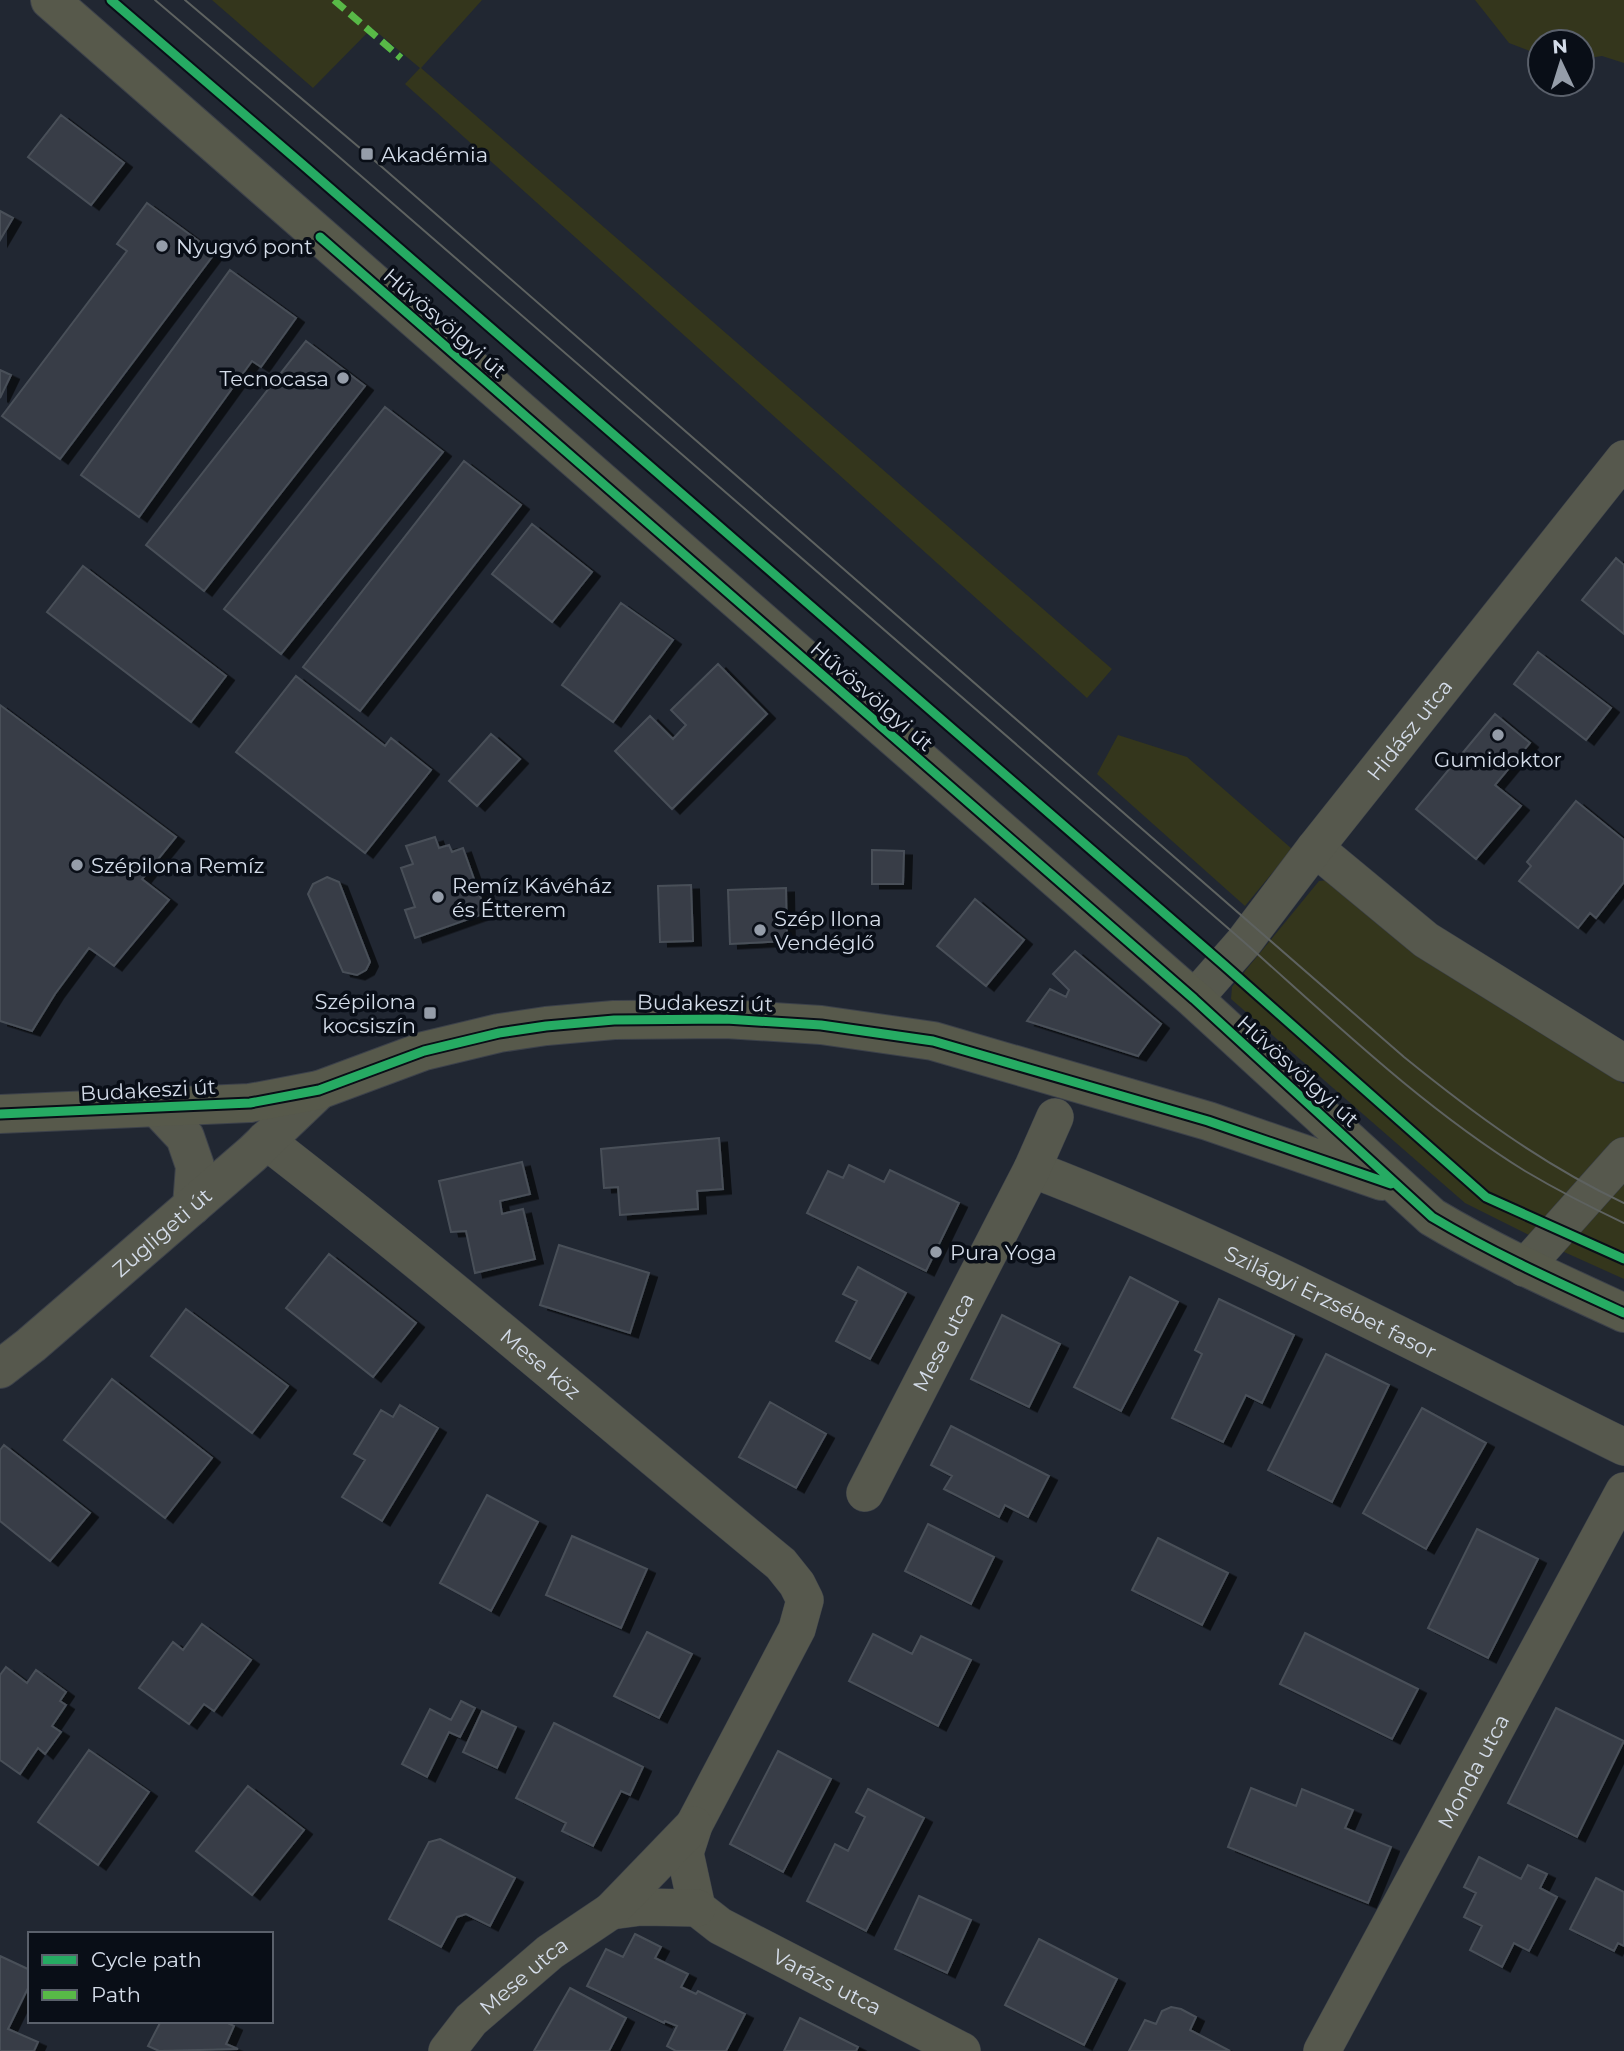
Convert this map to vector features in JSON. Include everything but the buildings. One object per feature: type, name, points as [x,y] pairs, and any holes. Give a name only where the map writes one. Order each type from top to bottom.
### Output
[{"type":"main road","name":"Hűvösvölgyi út","points":[[50,0],[1194,999],[1398,1186]]},
{"type":"main road","name":"Budakeszi út","points":[[0,1114],[250,1103],[318,1090],[424,1051],[499,1033],[546,1026],[673,1018],[774,1021],[933,1041],[1208,1121],[1398,1186]]},
{"type":"main road","points":[[1398,1186],[1432,1217],[1469,1240],[1624,1313]]},
{"type":"street","name":"Hidász utca","points":[[1194,999],[1244,942],[1315,848],[1624,459]]},
{"type":"street","points":[[1315,848],[1426,940],[1624,1063]]},
{"type":"street","name":"Zugligeti út","points":[[0,1368],[31,1345],[192,1206],[318,1090]]},
{"type":"street","points":[[156,1107],[185,1137],[195,1166],[192,1206]]},
{"type":"street","name":"Mese utca","points":[[865,1493],[1032,1169],[1055,1116]]},
{"type":"street","name":"Mese köz","points":[[265,1140],[486,1318],[781,1564],[797,1584],[805,1600]]},
{"type":"street","points":[[1524,1268],[1624,1156]]},
{"type":"street","name":"Szilágyi Erzsébet fasor","points":[[1032,1169],[1111,1199],[1225,1250],[1624,1447]]},
{"type":"street","name":"Monda utca","points":[[1322,2051],[1624,1491]]},
{"type":"street","name":"Mese utca","points":[[611,1912],[641,1907],[697,1908],[685,1853],[694,1825],[797,1629],[805,1600]]},
{"type":"street","name":"Mese utca","points":[[447,2051],[471,2020],[541,1960],[611,1912],[694,1825]]},
{"type":"street","name":"Varázs utca","points":[[697,1908],[720,1926],[962,2051]]},
{"type":"green space","points":[[212,0],[482,0],[421,68],[1112,669],[1087,698],[405,84],[420,68],[372,28],[313,88]]},
{"type":"green space","points":[[1475,0],[1624,0],[1624,63],[1602,56],[1596,57],[1596,28],[1526,28],[1526,50],[1509,43]]},
{"type":"green space","points":[[1118,735],[1187,757],[1292,849],[1245,906],[1097,774]]},
{"type":"green space","points":[[1329,880],[1408,945],[1624,1084],[1624,1279],[1465,1203],[1231,999],[1232,987],[1319,881]]},
{"type":"tram line","points":[[155,0],[1415,1092],[1525,1171],[1624,1223]]},
{"type":"tram line","points":[[185,0],[367,154],[1404,1057],[1509,1137],[1565,1172],[1624,1203]]},
{"type":"marked path","points":[[334,0],[401,58]]},
{"type":"cycle path","points":[[111,0],[1224,965],[1486,1197],[1624,1259]]},
{"type":"cycle path","points":[[320,237],[1194,999],[1432,1217],[1503,1256],[1624,1313]]},
{"type":"cycle path","points":[[0,1114],[250,1103],[319,1090],[424,1051],[499,1033],[614,1020],[726,1019],[821,1025],[933,1041],[1208,1121],[1391,1184]]},
{"type":"place","name":"Akadémia","points":[[367,154]]},
{"type":"place","name":"Nyugvó pont","points":[[162,246]]},
{"type":"place","name":"Tecnocasa","points":[[343,378]]},
{"type":"place","name":"Gumidoktor","points":[[1498,735]]},
{"type":"place","name":"Szépilona Remíz","points":[[77,865]]},
{"type":"place","name":"Remíz Kávéház és Étterem","points":[[438,897]]},
{"type":"place","name":"Szép Ilona Vendéglő","points":[[760,930]]},
{"type":"place","name":"Szépilona kocsiszín","points":[[430,1013]]},
{"type":"place","name":"Pura Yoga","points":[[936,1252]]}]
